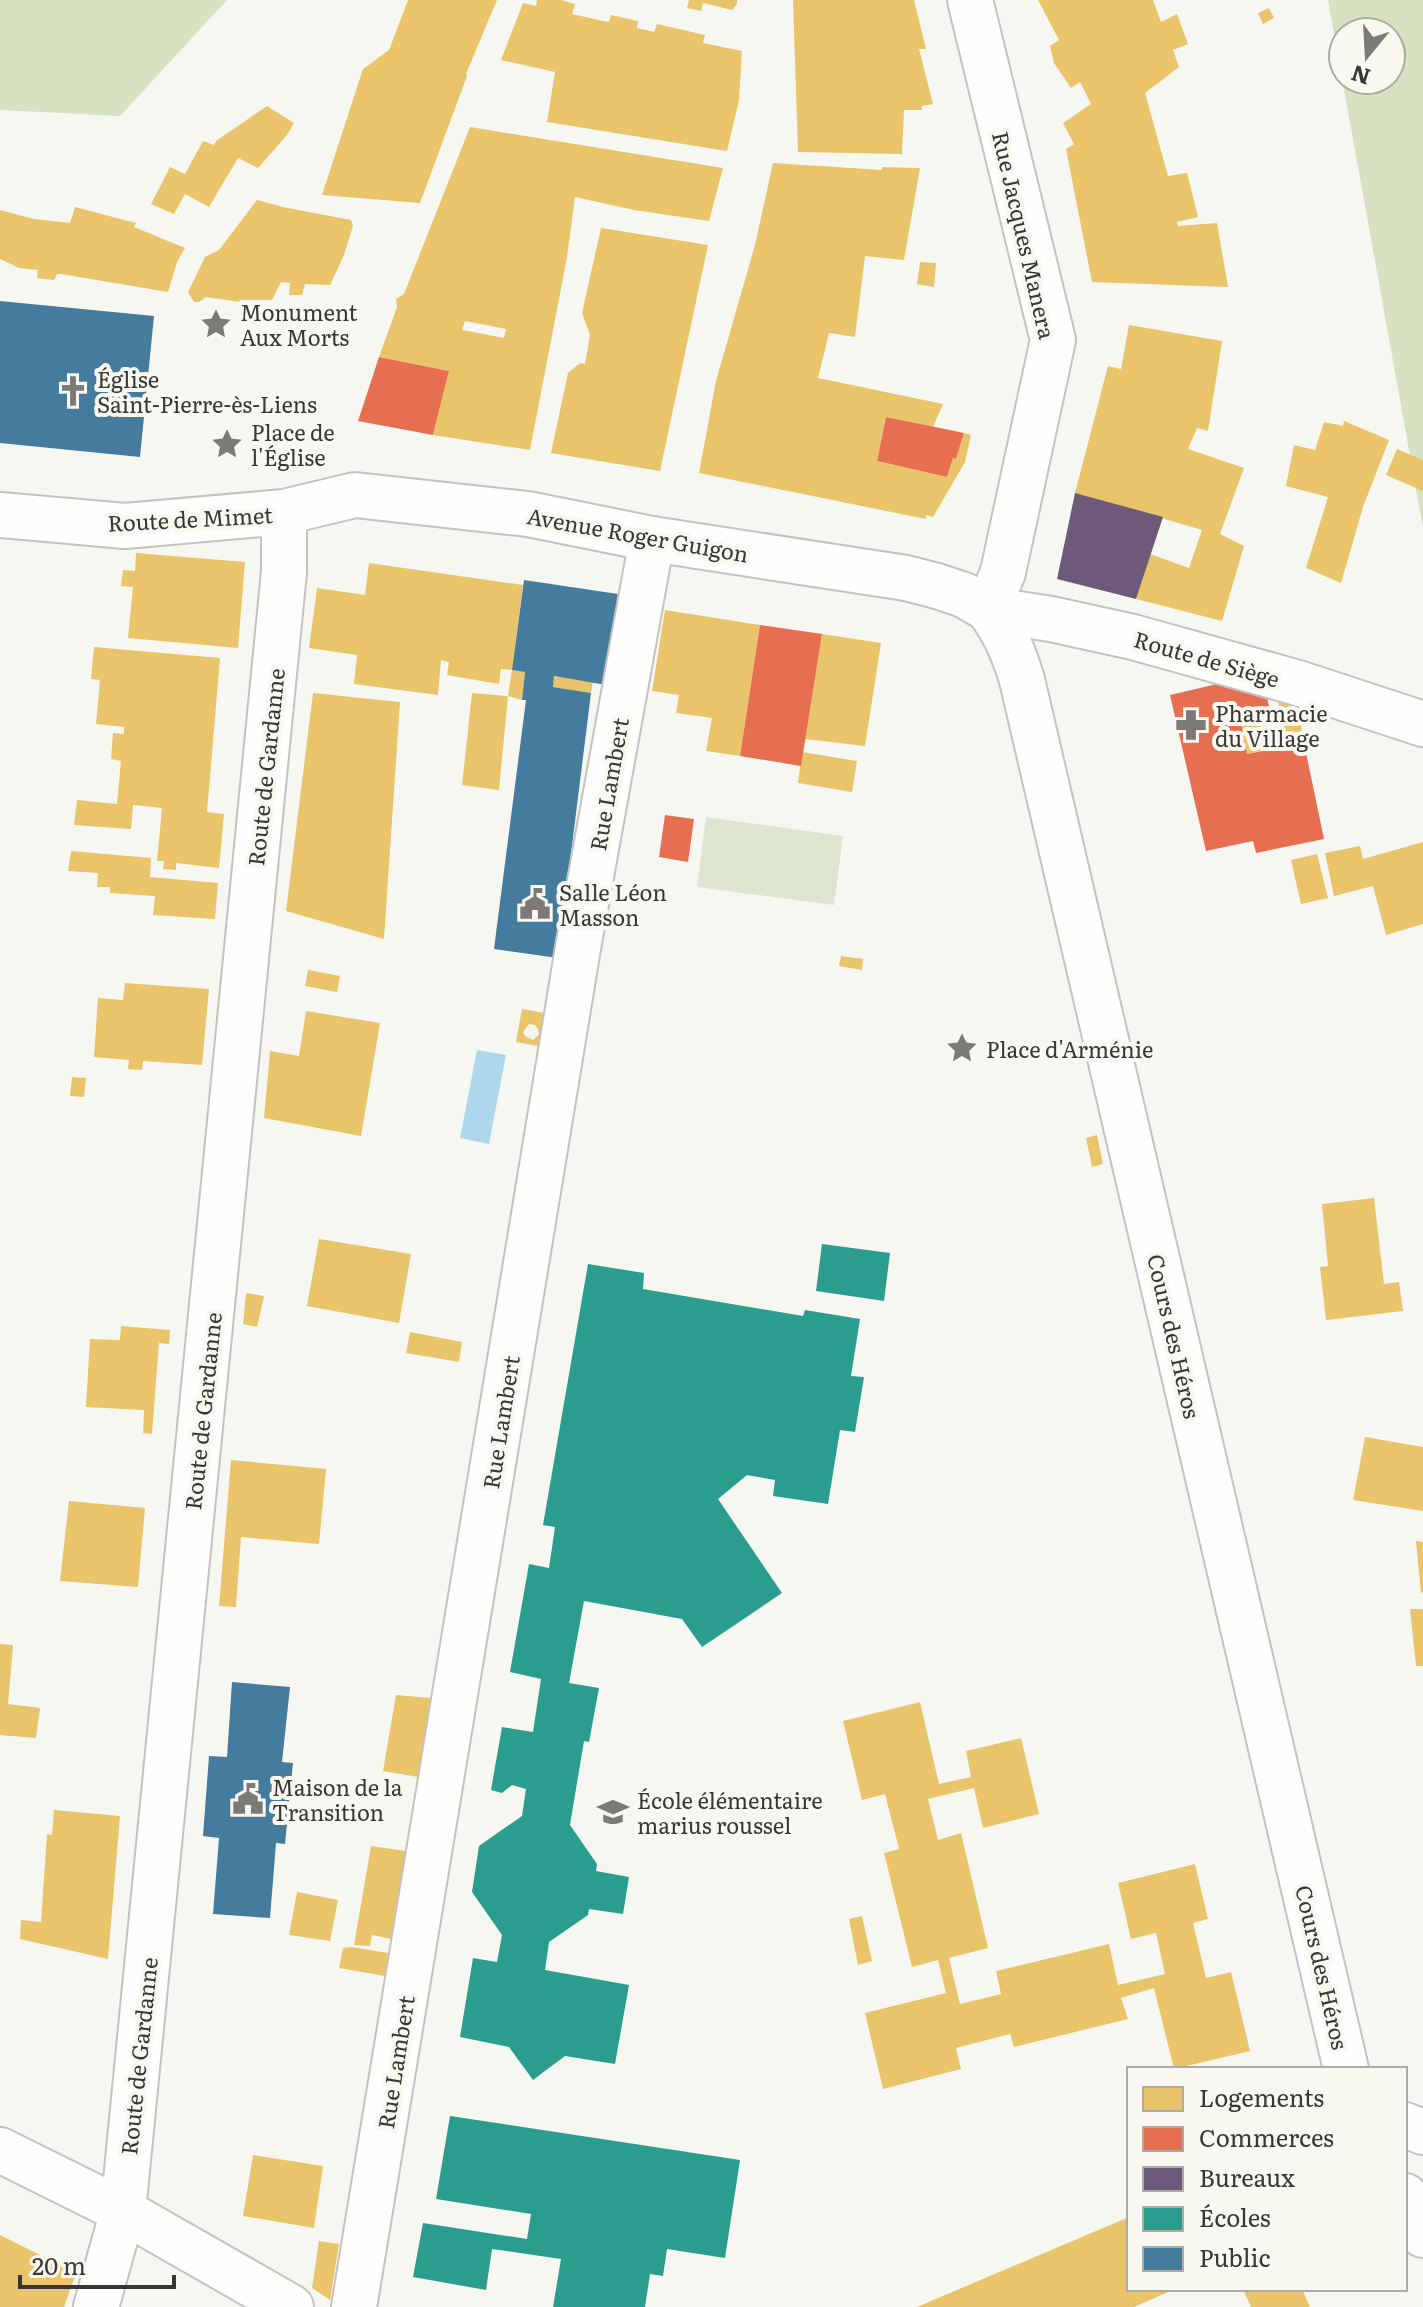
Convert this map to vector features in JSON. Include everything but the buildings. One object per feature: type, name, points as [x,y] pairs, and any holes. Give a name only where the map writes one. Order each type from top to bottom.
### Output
[{"type":"main road","name":"Rue Jacques Manera","points":[[970,0],[1053,340],[1003,572],[988,609]]},
{"type":"main road","name":"Avenue Roger Guigon","points":[[284,512],[355,495],[528,514],[652,539],[906,578],[964,595],[988,609]]},
{"type":"main road","name":"Route de Mimet","points":[[0,515],[125,526],[284,512]]},
{"type":"main road","name":"Route de Gardanne","points":[[96,2307],[123,2211],[283,588],[284,512]]},
{"type":"main road","name":"Rue Lambert","points":[[354,2307],[573,981],[652,539]]},
{"type":"main road","name":"Route de Siège","points":[[988,609],[1133,637],[1298,683],[1423,724]]},
{"type":"main road","name":"Cours des Héros","points":[[988,609],[1013,651],[1022,680],[1346,2067]]},
{"type":"main road","points":[[0,2150],[123,2211],[291,2307]]},
{"type":"main road","points":[[1407,2200],[1423,2235]]},
{"type":"green space","points":[[0,0],[227,0],[120,116],[0,110]]},
{"type":"green space","points":[[1328,0],[1423,0],[1423,528],[1345,96],[1407,96],[1407,16],[1331,16]]},
{"type":"green space","points":[[706,817],[843,836],[834,905],[697,887]]},
{"type":"water","points":[[477,1050],[506,1055],[489,1144],[460,1138]]},
{"type":"place","name":"Monument Aux Morts","points":[[216,324]]},
{"type":"place","name":"Église Saint-Pierre-ès-Liens","points":[[73,391]]},
{"type":"place","name":"Place de l'Église","points":[[227,444]]},
{"type":"place","name":"Pharmacie du Village","points":[[1191,725]]},
{"type":"place","name":"Salle Léon Masson","points":[[535,904]]},
{"type":"place","name":"Place d'Arménie","points":[[962,1048]]},
{"type":"place","name":"Maison de la Transition","points":[[248,1799]]},
{"type":"place","name":"École élémentaire marius roussel","points":[[613,1812]]}]
